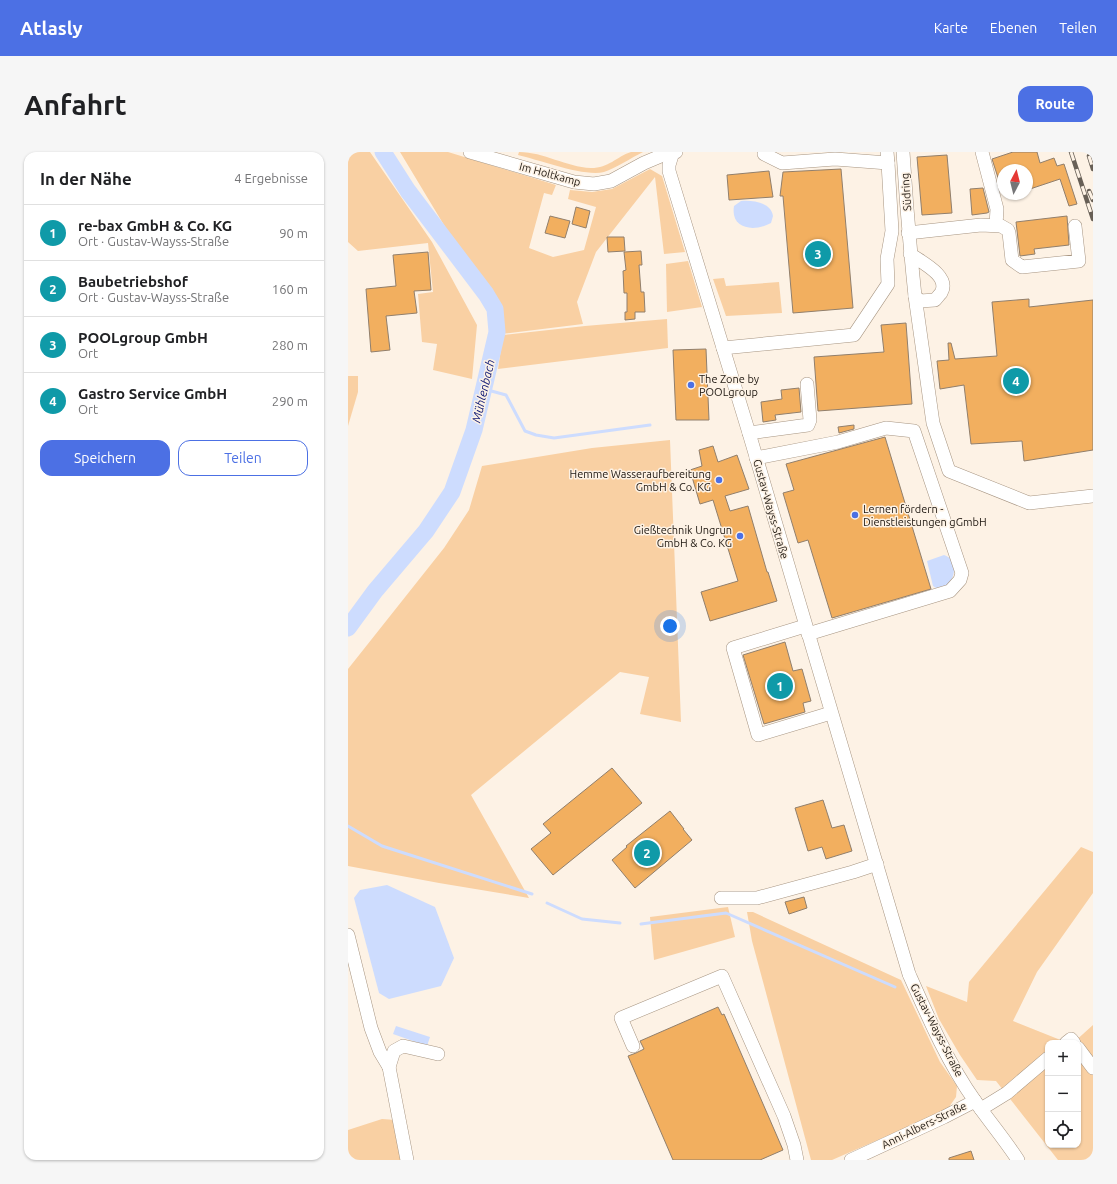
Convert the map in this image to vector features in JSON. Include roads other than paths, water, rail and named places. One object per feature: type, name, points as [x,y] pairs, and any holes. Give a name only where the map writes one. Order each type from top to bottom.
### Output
[{"type":"street","name":"Im Holtkamp","points":[[470,152],[574,182],[594,184],[611,181],[644,163],[664,155],[674,153]]},
{"type":"street","name":"Südring","points":[[903,152],[914,296],[933,423],[948,471],[1029,503],[1093,496]]},
{"type":"street","points":[[982,152],[997,209],[996,225]]},
{"type":"street","name":"Gustav-Wayss-Straße","points":[[674,153],[668,165],[669,171],[909,974],[931,1024],[949,1057],[978,1105],[1018,1160]]},
{"type":"street","points":[[723,348],[854,335],[888,284],[887,259],[892,231],[890,180],[887,158],[835,159],[782,164],[764,154]]},
{"type":"street","points":[[908,233],[981,225],[1001,226],[1008,230],[1012,260],[1022,267],[1079,262],[1075,226]]},
{"type":"street","points":[[910,254],[940,275],[943,282],[942,292],[934,300],[920,301],[914,296]]},
{"type":"street","points":[[748,433],[808,425],[810,420],[807,384]]},
{"type":"street","points":[[756,458],[838,442],[886,428],[914,431],[962,572],[960,580],[950,591],[807,630],[733,648],[758,734],[831,713]]},
{"type":"street","points":[[721,898],[757,898],[877,864]]},
{"type":"street","points":[[348,935],[371,1028],[380,1052],[389,1067],[408,1160]]},
{"type":"street","points":[[632,1046],[621,1018],[722,976],[784,1116],[794,1145],[797,1160]]},
{"type":"street","points":[[389,1067],[394,1051],[404,1046],[438,1054]]},
{"type":"street","points":[[1081,1052],[1093,1068]]},
{"type":"street","name":"Anni-Albers-Straße","points":[[851,1160],[944,1117],[1007,1093],[1045,1061]]},
{"type":"water","points":[[741,201],[750,201],[765,205],[772,211],[773,216],[771,223],[758,228],[745,227],[740,224],[736,220],[734,214],[734,206]]},
{"type":"water","points":[[944,555],[949,557],[952,561],[954,569],[952,579],[946,586],[936,588],[933,586],[927,561]]},
{"type":"water","points":[[387,885],[435,907],[454,958],[441,986],[389,999],[379,993],[354,898],[360,890]]},
{"type":"water","points":[[396,1026],[430,1037],[427,1046],[393,1034]]},
{"type":"waterway","name":"Mühlenbach","points":[[348,628],[375,591],[426,531],[452,492],[474,430],[497,332],[495,309],[486,294],[408,191],[383,152]]},
{"type":"waterway","points":[[484,389],[506,395],[525,431],[536,435],[554,438],[650,425]]},
{"type":"waterway","points":[[348,826],[382,846],[532,894]]},
{"type":"waterway","points":[[547,903],[582,919],[620,923]]},
{"type":"waterway","points":[[641,924],[726,913],[895,987]]},
{"type":"railway","points":[[1071,152],[1093,219]]},
{"type":"railway","points":[[1089,156],[1093,169]]},
{"type":"railway","points":[[1089,191],[1093,200]]},
{"type":"place","name":"POOLgroup GmbH","points":[[818,254]]},
{"type":"place","name":"Gastro Service GmbH","points":[[1016,381]]},
{"type":"place","name":"The Zone by POOLgroup","points":[[691,385]]},
{"type":"place","name":"Hemme Wasseraufbereitung GmbH & Co. KG","points":[[719,480]]},
{"type":"place","name":"Lernen fördern - Dienstleistungen gGmbH","points":[[855,515]]},
{"type":"place","name":"Gießtechnik Ungrun GmbH & Co. KG","points":[[740,536]]},
{"type":"place","name":"re-bax GmbH & Co. KG","points":[[780,686]]},
{"type":"place","name":"Baubetriebshof","points":[[647,853]]}]
